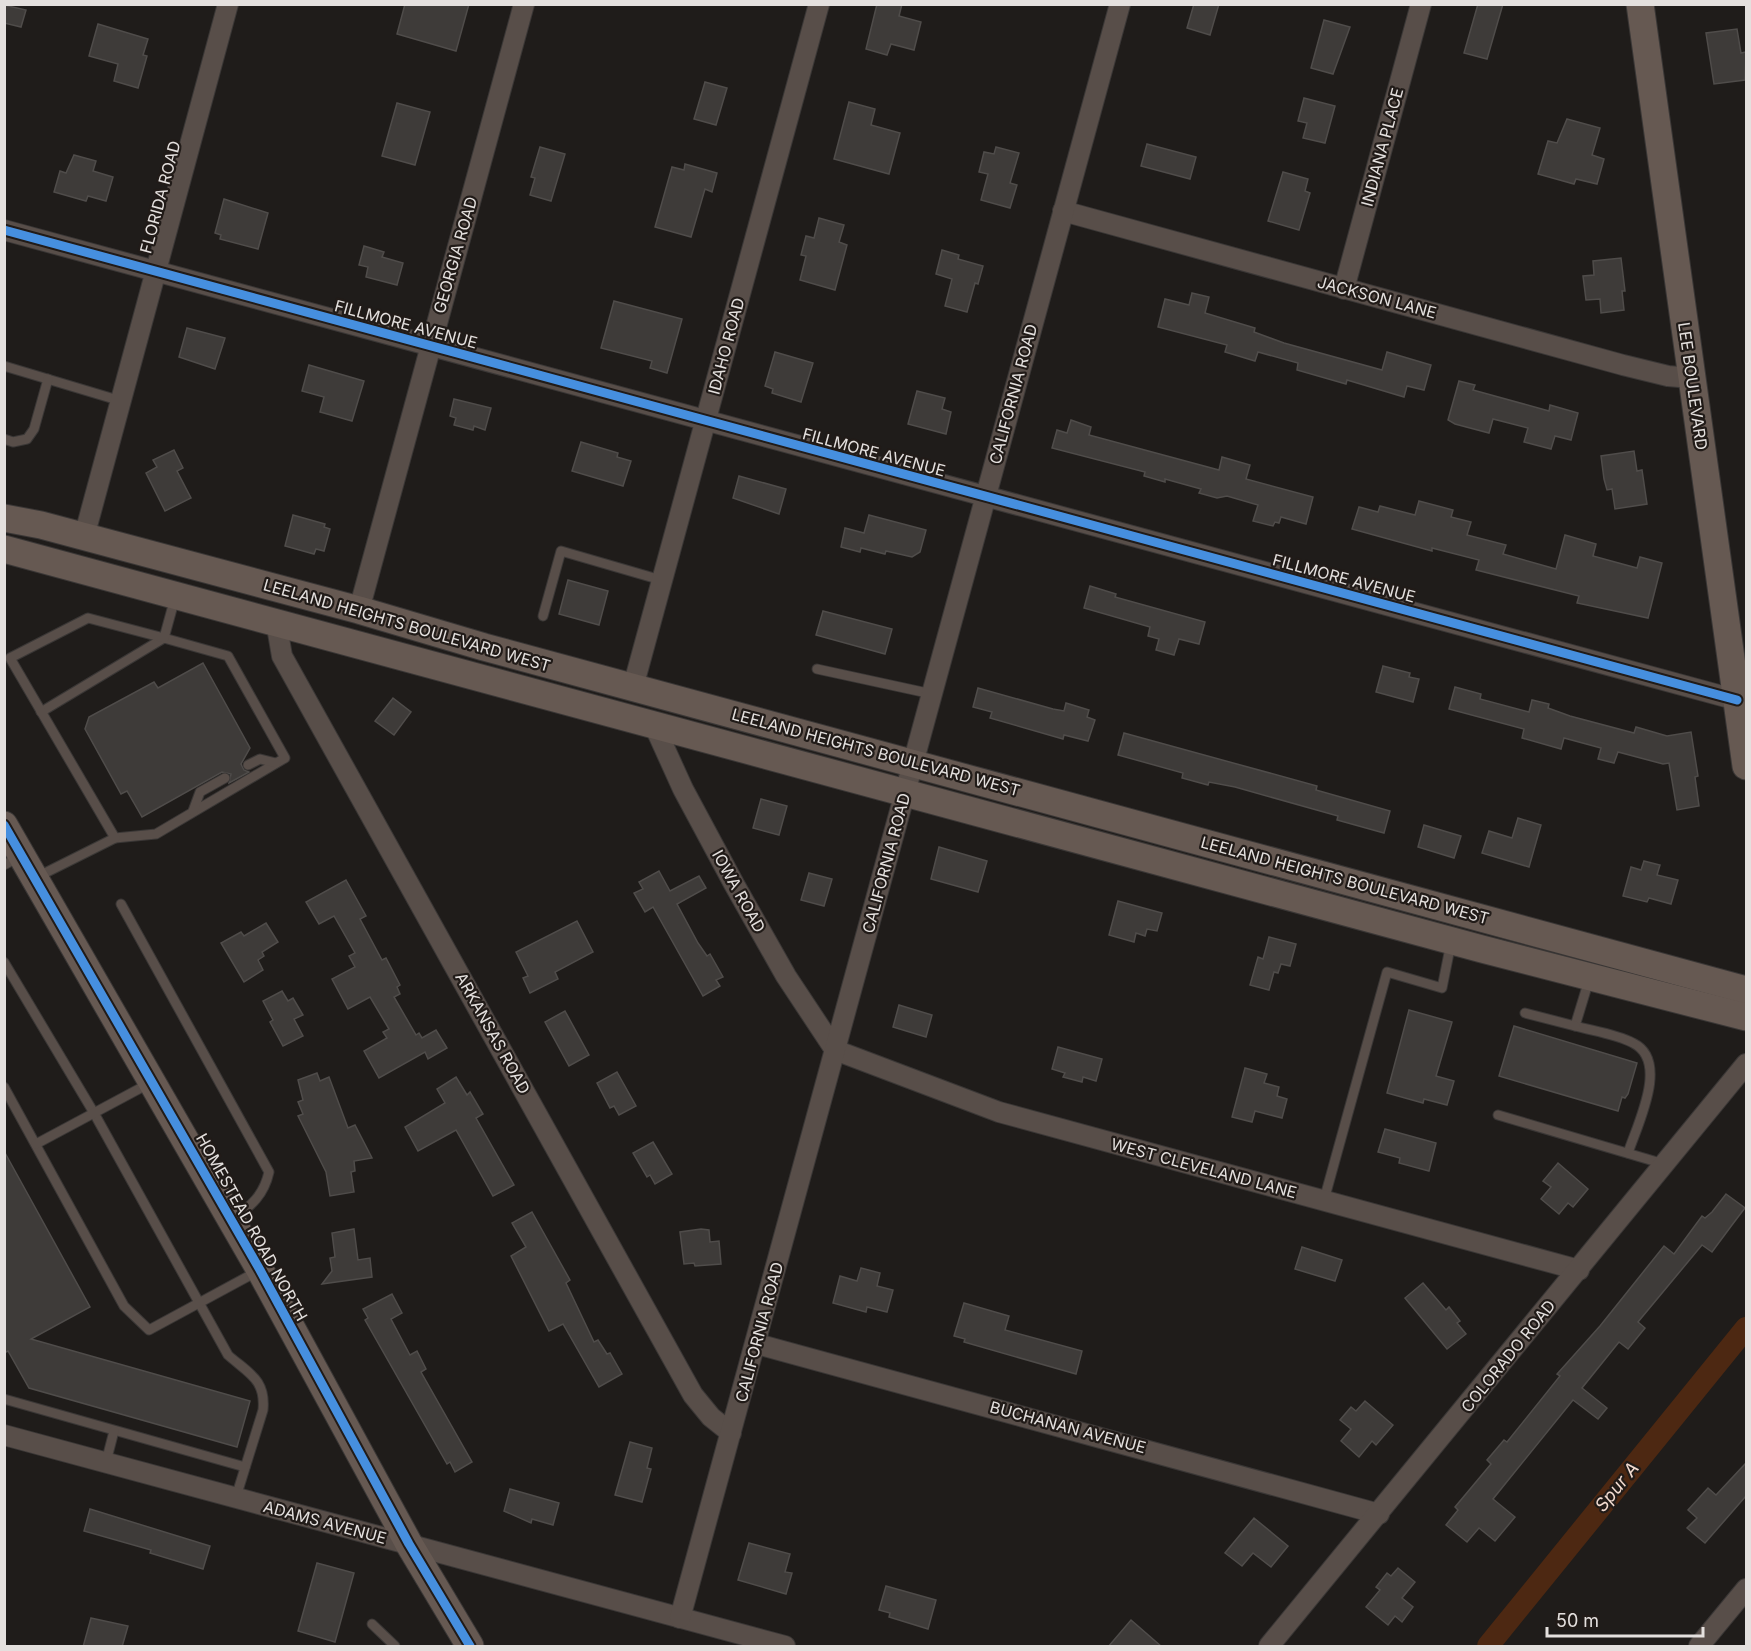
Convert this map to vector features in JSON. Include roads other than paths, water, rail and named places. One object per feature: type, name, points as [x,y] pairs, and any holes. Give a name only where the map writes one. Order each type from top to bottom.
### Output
[{"type":"main road","name":"LEE BOULEVARD","points":[[1640,4],[1746,766]]},
{"type":"main road","name":"LEELAND HEIGHTS BOULEVARD WEST","points":[[4,518],[359,610],[633,687],[1746,990]]},
{"type":"main road","name":"LEELAND HEIGHTS BOULEVARD WEST","points":[[4,549],[1451,941],[1746,1017]]},
{"type":"main road","name":"HOMESTEAD ROAD NORTH","points":[[4,825],[21,866],[153,1082],[260,1270],[467,1646]]},
{"type":"street","name":"FLORIDA ROAD","points":[[84,537],[228,4]]},
{"type":"street","name":"GEORGIA ROAD","points":[[359,610],[429,345],[524,4]]},
{"type":"street","name":"IDAHO ROAD","points":[[633,687],[819,4]]},
{"type":"street","name":"CALIFORNIA ROAD","points":[[680,1618],[1120,4]]},
{"type":"street","name":"INDIANA PLACE","points":[[1344,289],[1421,4]]},
{"type":"street","name":"JACKSON LANE","points":[[1063,211],[1623,365],[1668,376],[1691,378]]},
{"type":"street","name":"FILLMORE AVENUE","points":[[4,230],[1737,700]]},
{"type":"street","name":"ARKANSAS ROAD","points":[[276,621],[282,656],[693,1395],[711,1417],[731,1433]]},
{"type":"street","name":"IOWA ROAD","points":[[654,725],[683,789],[734,884],[786,976],[835,1050]]},
{"type":"street","name":"WEST CLEVELAND LANE","points":[[835,1050],[999,1113],[1579,1270]]},
{"type":"street","name":"COLORADO ROAD","points":[[1269,1647],[1746,1064]]},
{"type":"street","name":"BUCHANAN AVENUE","points":[[756,1344],[1016,1412],[1378,1514]]},
{"type":"street","name":"ADAMS AVENUE","points":[[4,1435],[785,1647]]},
{"type":"street","points":[[1699,1647],[1746,1589]]},
{"type":"lane","points":[[4,366],[121,401]]},
{"type":"lane","points":[[4,440],[13,442],[27,439],[34,429],[48,379]]},
{"type":"lane","points":[[543,616],[561,551],[661,580]]},
{"type":"lane","points":[[41,712],[164,638],[176,594]]},
{"type":"lane","points":[[21,866],[115,838],[156,834],[285,758],[228,656],[88,618],[10,658],[115,838]]},
{"type":"lane","points":[[817,669],[932,694]]},
{"type":"lane","points":[[248,765],[260,759],[276,764]]},
{"type":"lane","points":[[193,811],[200,792],[225,778]]},
{"type":"lane","points":[[121,904],[269,1172],[252,1206],[231,1220]]},
{"type":"lane","points":[[1324,1200],[1387,972],[1442,988],[1451,941]]},
{"type":"lane","points":[[4,962],[94,1113],[228,1355],[260,1383],[264,1396],[263,1410],[236,1497]]},
{"type":"lane","points":[[1575,1026],[1590,977]]},
{"type":"lane","points":[[1525,1013],[1633,1042],[1645,1051],[1650,1065],[1650,1087],[1628,1153]]},
{"type":"lane","points":[[36,1143],[153,1082]]},
{"type":"lane","points":[[4,1087],[124,1306],[149,1330],[260,1270]]},
{"type":"lane","points":[[1498,1114],[1666,1164]]},
{"type":"lane","points":[[4,1399],[245,1467]]},
{"type":"lane","points":[[106,1462],[114,1431]]},
{"type":"lane","points":[[372,1624],[395,1647]]},
{"type":"waterway","name":"Spur A","points":[[1488,1646],[1746,1328]]}]
